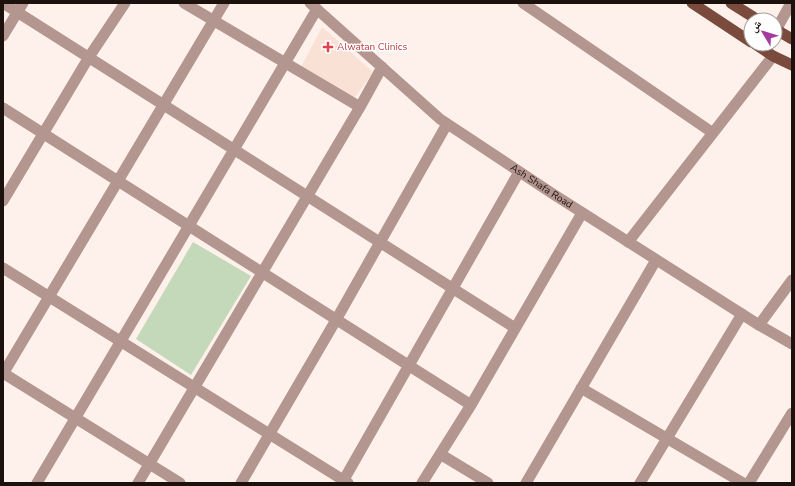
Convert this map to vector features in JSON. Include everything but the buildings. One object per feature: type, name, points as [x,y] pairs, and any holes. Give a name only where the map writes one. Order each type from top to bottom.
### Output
[{"type":"main road","points":[[692,3],[743,37]]},
{"type":"main road","points":[[731,3],[745,12]]},
{"type":"main road","points":[[783,34],[792,39]]},
{"type":"main road","points":[[767,52],[792,65]]},
{"type":"street","points":[[3,3],[20,8],[89,57],[515,328]]},
{"type":"street","points":[[3,201],[89,57],[125,3]]},
{"type":"street","points":[[184,3],[360,107]]},
{"type":"street","points":[[180,483],[3,374],[224,3]]},
{"type":"street","points":[[523,3],[714,133]]},
{"type":"street","points":[[783,16],[791,3]]},
{"type":"street","points":[[37,483],[285,63],[313,6]]},
{"type":"street","name":"Ash Shafa Road","points":[[313,6],[446,124],[582,213],[759,325],[792,344]]},
{"type":"street","points":[[3,36],[20,8]]},
{"type":"street","points":[[628,242],[773,56]]},
{"type":"street","points":[[138,483],[308,196],[382,67]]},
{"type":"street","points":[[3,108],[471,405]]},
{"type":"street","points":[[241,483],[336,320],[446,124]]},
{"type":"street","points":[[3,268],[270,434],[344,482],[519,172]]},
{"type":"street","points":[[422,483],[471,405],[582,213]]},
{"type":"street","points":[[526,483],[656,260]]},
{"type":"street","points":[[759,325],[792,280]]},
{"type":"street","points":[[640,483],[742,314]]},
{"type":"street","points":[[581,388],[743,483]]},
{"type":"street","points":[[749,483],[792,413]]},
{"type":"street","points":[[440,454],[488,483]]},
{"type":"shaded area","name":"Alwatan Clinics","points":[[322,27],[373,72],[353,100],[301,67]]},
{"type":"green space","points":[[193,242],[251,276],[191,375],[136,339]]},
{"type":"place","name":"Alwatan Clinics","points":[[328,47]]}]
